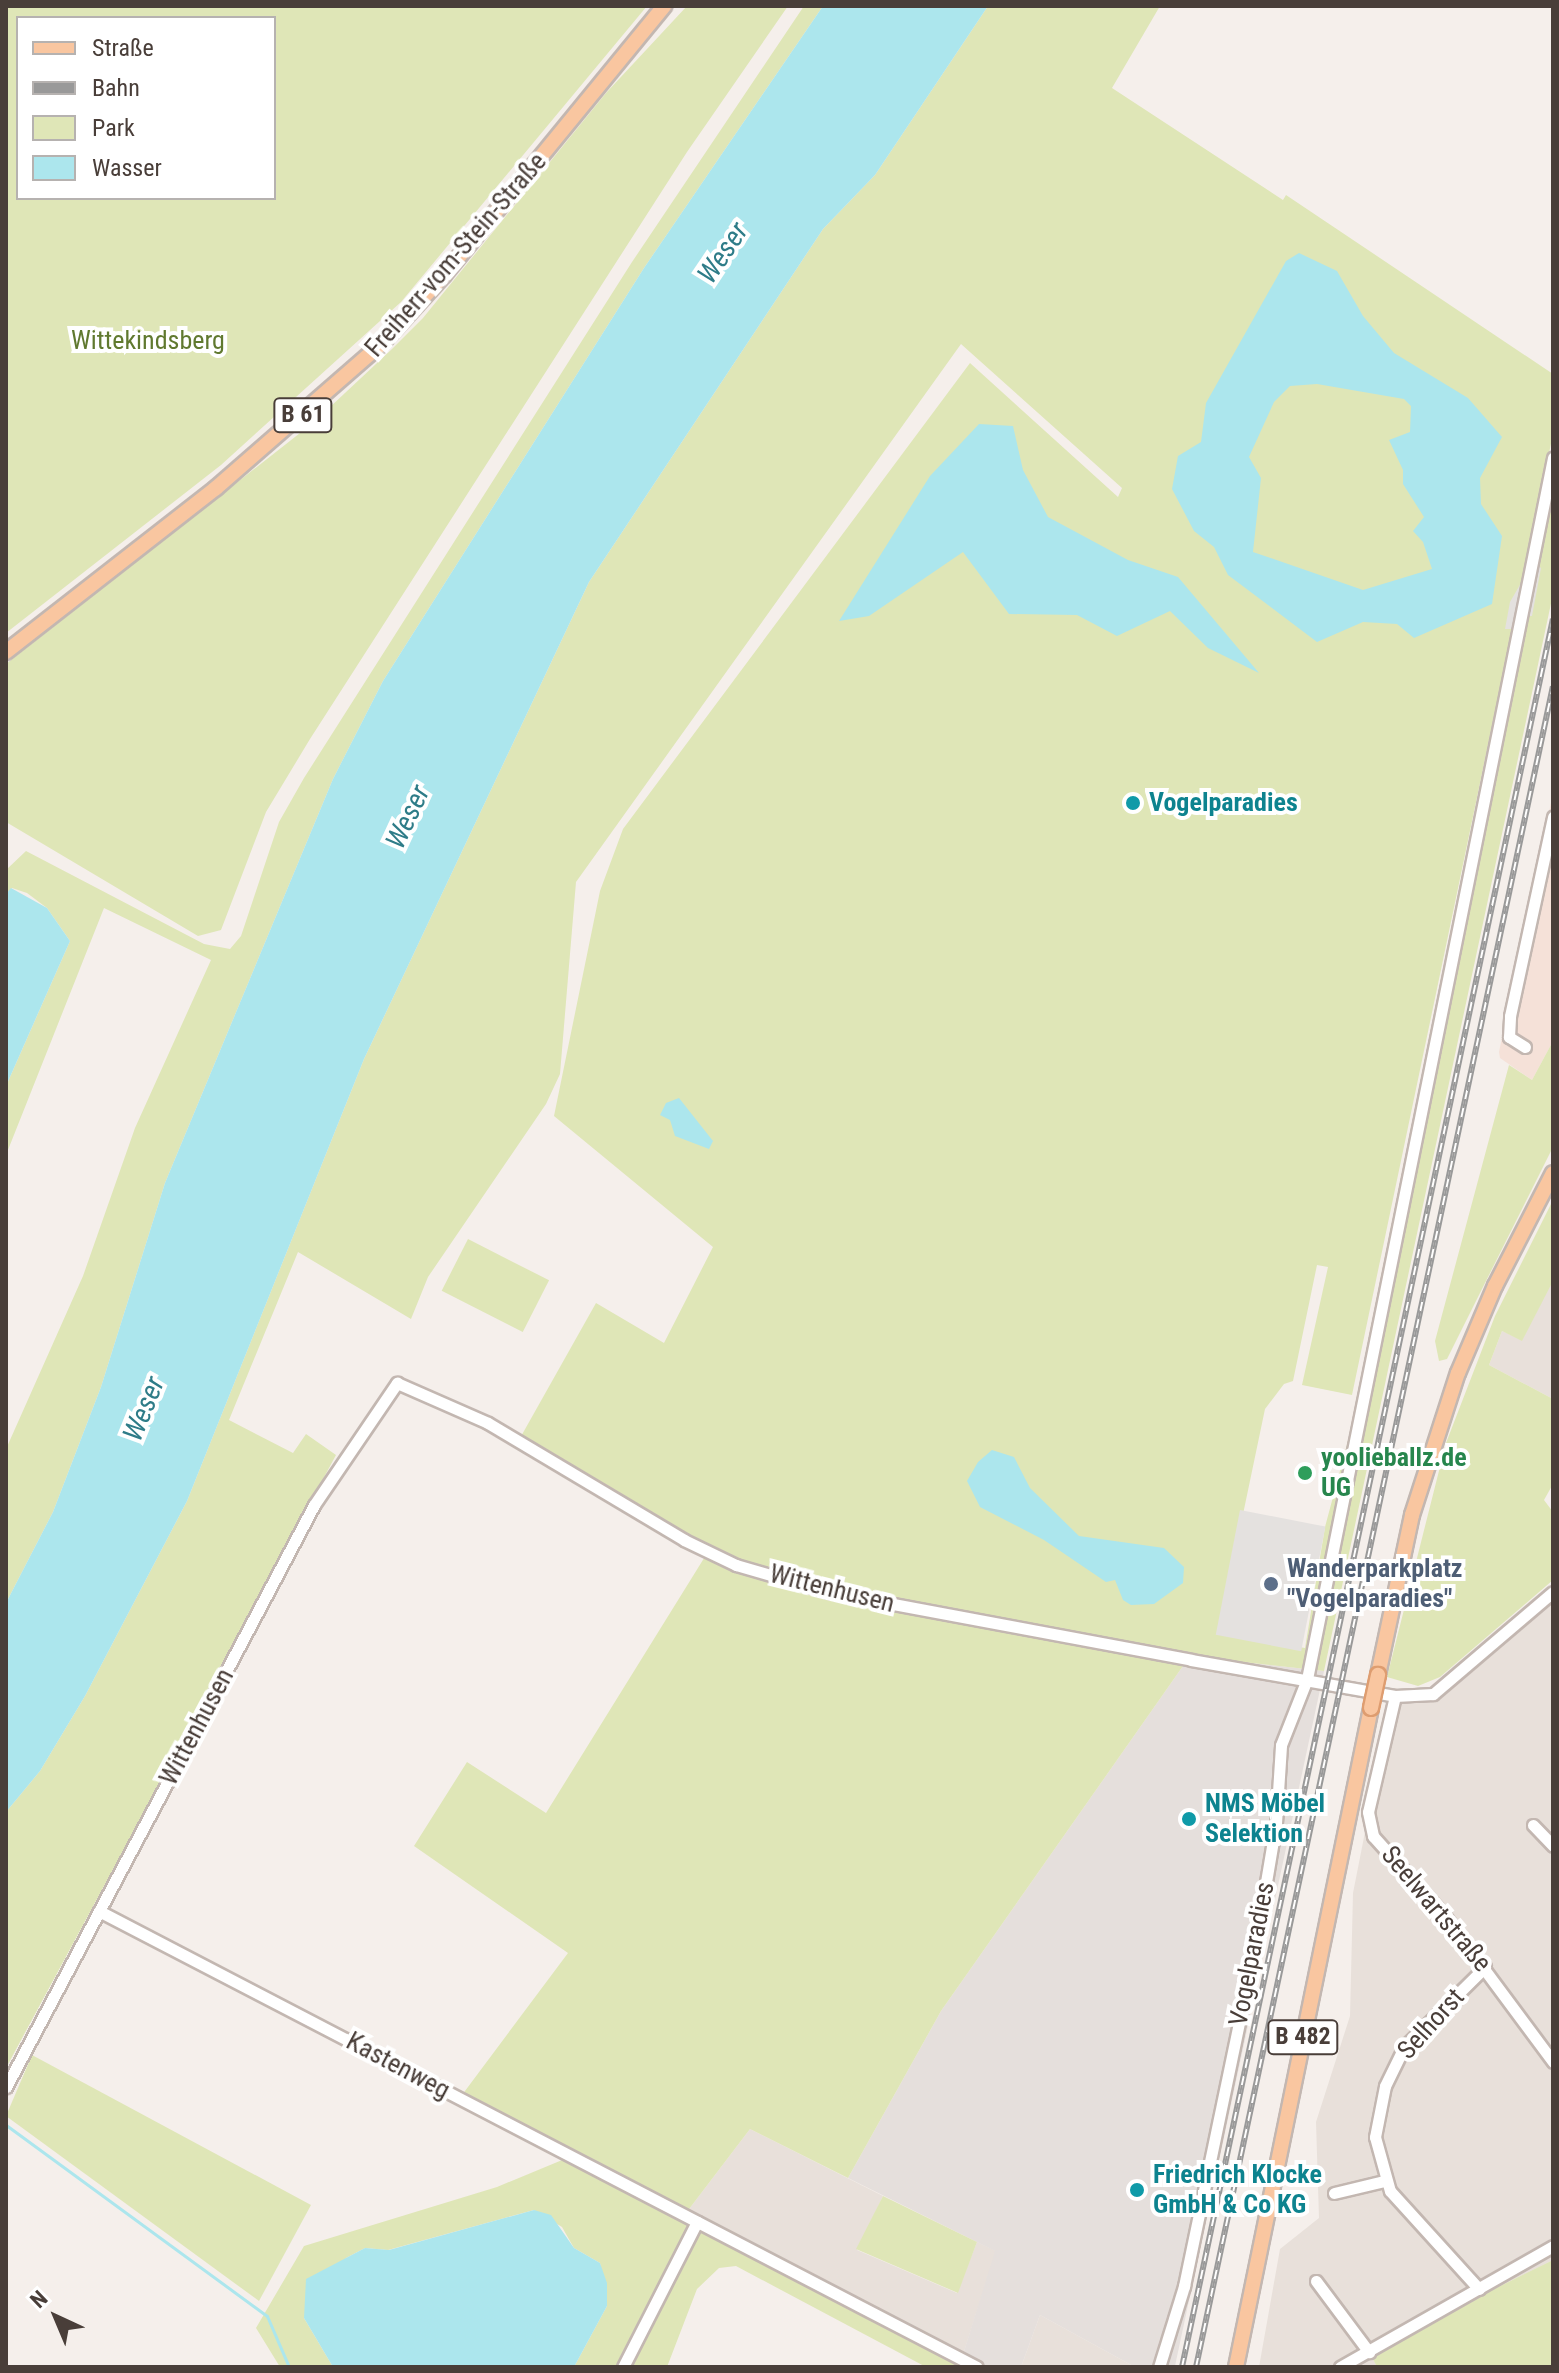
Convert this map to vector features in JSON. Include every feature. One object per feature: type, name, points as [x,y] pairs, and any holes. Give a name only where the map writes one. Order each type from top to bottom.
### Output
[{"type":"main road","name":"Freiherr-vom-Stein-Straße","points":[[6,652],[216,488],[381,344],[598,89],[664,6]]},
{"type":"main road","name":"Freiherr-vom-Stein-Straße","points":[[598,89],[674,6]]},
{"type":"main road","name":"B 482","points":[[1236,2367],[1412,1515],[1458,1373],[1495,1286],[1553,1173]]},
{"type":"street","name":"Vogelparadies","points":[[1159,2367],[1184,2286],[1255,1947],[1276,1823],[1281,1745],[1307,1679],[1553,458]]},
{"type":"street","points":[[1525,1047],[1509,1037],[1510,1016],[1553,817]]},
{"type":"street","name":"Wittenhusen","points":[[6,2087],[314,1505],[397,1383],[488,1423],[684,1540],[736,1565],[918,1610],[1395,1696],[1433,1694],[1553,1592]]},
{"type":"street","name":"Seelwartstraße","points":[[1395,1696],[1369,1825],[1550,2048],[1553,2062]]},
{"type":"street","points":[[1533,1825],[1553,1846]]},
{"type":"street","name":"Kastenweg","points":[[99,1911],[977,2367]]},
{"type":"street","name":"Selhorst","points":[[1479,2289],[1384,2181],[1375,2137],[1394,2065],[1418,2031],[1485,1967]]},
{"type":"street","points":[[1334,2193],[1384,2181]]},
{"type":"street","points":[[623,2367],[697,2222]]},
{"type":"street","points":[[1340,2367],[1553,2246]]},
{"type":"street","points":[[1316,2281],[1346,2314],[1369,2352]]},
{"type":"shaded area","points":[[1533,562],[1541,568],[1532,616],[1524,616],[1514,629],[1505,629],[1510,602]]},
{"type":"shaded area","points":[[1553,793],[1553,1041],[1532,1080],[1500,1058],[1499,1052]]},
{"type":"shaded area","points":[[1553,1280],[1553,1399],[1489,1365],[1502,1331],[1522,1340]]},
{"type":"shaded area","name":"Wanderparkplatz \"Vogelparadies\"","points":[[1240,1510],[1325,1527],[1301,1651],[1216,1635]]},
{"type":"shaded area","points":[[1553,1593],[1553,2260],[1370,2351],[1377,2367],[1259,2367],[1280,2249],[1319,2218],[1316,2122],[1350,2016],[1353,1893],[1391,1700],[1428,1699]]},
{"type":"shaded area","points":[[1190,1656],[1324,1671],[1175,2366],[1133,2366],[1040,2315],[1021,2367],[972,2367],[961,2361],[995,2251],[848,2178],[941,2011]]},
{"type":"shaded area","points":[[750,2129],[883,2196],[857,2250],[957,2293],[977,2242],[996,2251],[961,2361],[683,2217]]},
{"type":"shaded area","points":[[1040,2315],[1133,2366],[1157,2363],[1175,2367],[1021,2367]]},
{"type":"green space","name":"Wittekindsberg","points":[[6,6],[647,6],[401,302],[221,465],[6,633]]},
{"type":"green space","points":[[687,6],[788,6],[687,152],[310,739],[266,812],[221,930],[198,936],[6,822],[6,664],[314,422],[392,349],[423,318],[606,93]]},
{"type":"green space","points":[[804,6],[823,6],[644,268],[383,681],[333,779],[165,1183],[101,1387],[53,1512],[6,1603],[6,1449],[83,1276],[135,1128],[211,960],[104,908],[6,1155],[6,1086],[70,941],[47,908],[27,893],[12,888],[6,894],[6,870],[26,851],[204,944],[230,949],[241,936],[279,822],[304,778],[632,262]]},
{"type":"green space","points":[[988,6],[1160,6],[1112,88],[1283,200],[1286,195],[1553,374],[1553,434],[1352,1395],[1302,1385],[1328,1267],[1317,1265],[1293,1381],[1284,1384],[1265,1409],[1218,1634],[1305,1648],[1325,1527],[1394,1268],[1553,495],[1553,594],[1324,1671],[1190,1656],[941,2011],[848,2178],[750,2129],[683,2217],[972,2367],[926,2367],[736,2266],[719,2268],[697,2289],[667,2367],[574,2367],[607,2306],[600,2263],[574,2248],[562,2227],[534,2210],[388,2250],[365,2248],[346,2258],[304,2318],[333,2367],[280,2367],[256,2328],[304,2246],[497,2187],[567,2158],[459,2099],[568,1953],[414,1846],[467,1762],[546,1813],[706,1555],[515,1447],[596,1303],[664,1343],[713,1247],[554,1116],[600,891],[623,829],[970,363],[1118,497],[1122,488],[961,344],[576,882],[560,1074],[546,1104],[428,1277],[411,1319],[298,1252],[229,1420],[293,1453],[306,1434],[336,1455],[6,2068],[6,1812],[40,1771],[85,1696],[187,1501],[364,1059],[589,582],[823,229],[875,175]]},
{"type":"green space","points":[[1553,1041],[1553,1147],[1447,1359],[1439,1361],[1435,1341],[1509,1065],[1532,1080]]},
{"type":"green space","points":[[1553,1200],[1553,1281],[1522,1341],[1502,1331],[1489,1365],[1553,1399],[1553,1484],[1544,1500],[1553,1512],[1553,1580],[1440,1677],[1418,1686],[1387,1677],[1446,1443],[1495,1316]]},
{"type":"green space","points":[[468,1239],[549,1280],[523,1332],[442,1291]]},
{"type":"green space","points":[[32,2055],[311,2205],[259,2301],[6,2116]]},
{"type":"green space","points":[[883,2196],[977,2242],[958,2293],[856,2249]]},
{"type":"green space","points":[[1553,2260],[1553,2367],[1377,2367],[1369,2351]]},
{"type":"water","name":"Weser","points":[[823,6],[988,6],[875,175],[823,229],[589,582],[364,1059],[187,1501],[85,1696],[40,1771],[6,1812],[6,1603],[53,1512],[101,1387],[165,1183],[333,779],[383,681],[644,268]]},
{"type":"water","points":[[1299,253],[1337,271],[1363,316],[1394,353],[1468,398],[1502,437],[1480,478],[1481,504],[1502,536],[1492,604],[1414,638],[1397,624],[1363,622],[1317,642],[1228,575],[1214,547],[1194,531],[1172,489],[1178,456],[1201,442],[1206,403],[1286,261]],"holes":[[[1317,384],[1404,399],[1411,406],[1410,432],[1389,440],[1403,470],[1403,484],[1424,517],[1413,531],[1423,542],[1432,569],[1363,590],[1253,552],[1261,478],[1249,457],[1274,402],[1290,386]]]},
{"type":"water","points":[[979,424],[1013,426],[1023,470],[1048,517],[1128,560],[1178,577],[1259,673],[1208,648],[1170,611],[1117,636],[1077,615],[1009,614],[963,552],[869,616],[839,621],[930,476]]},
{"type":"water","points":[[11,888],[47,908],[70,941],[6,1086],[6,894]]},
{"type":"water","points":[[679,1098],[713,1141],[709,1149],[675,1136],[670,1120],[660,1115],[666,1103]]},
{"type":"water","points":[[992,1450],[1014,1457],[1030,1488],[1079,1536],[1164,1548],[1184,1567],[1183,1583],[1154,1604],[1131,1605],[1123,1600],[1115,1580],[1106,1582],[1044,1540],[980,1507],[967,1481],[978,1462]]},
{"type":"water","points":[[534,2210],[551,2215],[574,2248],[600,2263],[607,2283],[607,2306],[574,2367],[333,2367],[304,2318],[306,2279],[365,2248],[389,2250]]},
{"type":"waterway","points":[[6,2125],[267,2316],[289,2367]]},
{"type":"railway","points":[[1182,2367],[1553,619]]},
{"type":"railway","points":[[1196,2367],[1553,686]]},
{"type":"place","name":"Vogelparadies","points":[[1133,803]]},
{"type":"place","name":"yoolieballz.de UG","points":[[1305,1473]]},
{"type":"place","name":"Wanderparkplatz \"Vogelparadies\"","points":[[1271,1584]]},
{"type":"place","name":"NMS Möbel Selektion","points":[[1189,1819]]},
{"type":"place","name":"Friedrich Klocke GmbH & Co KG","points":[[1137,2190]]}]
